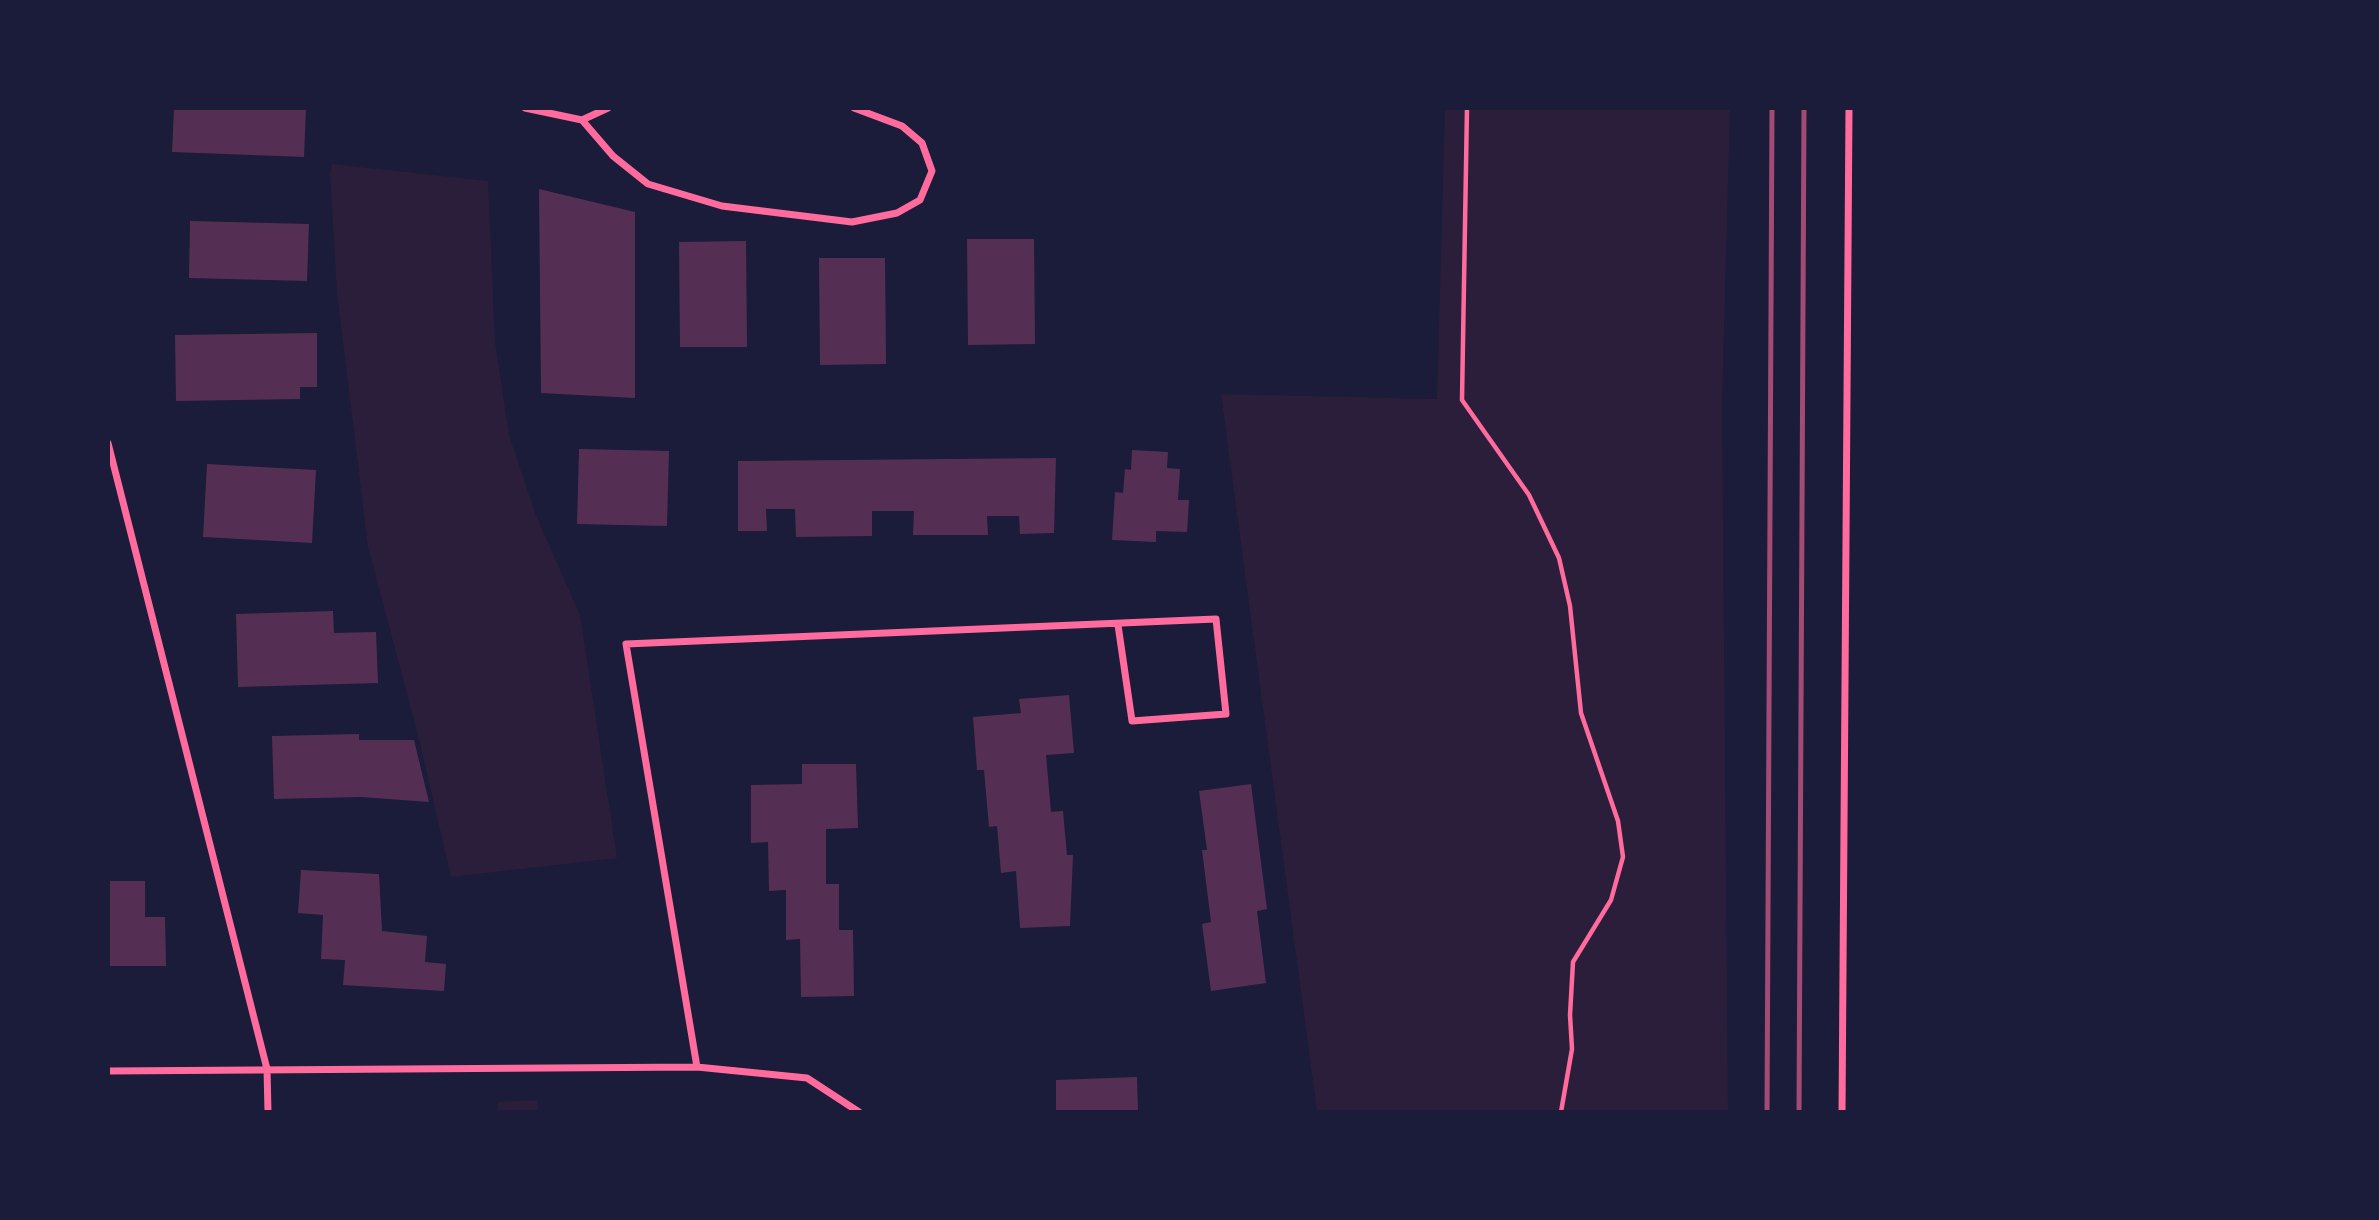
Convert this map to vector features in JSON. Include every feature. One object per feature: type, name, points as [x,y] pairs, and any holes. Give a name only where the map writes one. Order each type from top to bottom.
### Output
[{"type":"street","points":[[525,108],[582,120],[608,108]]},
{"type":"street","points":[[582,120],[613,156],[648,184],[722,206],[852,222],[897,213],[920,200],[932,171],[922,144],[902,126],[854,108]]},
{"type":"street","points":[[1842,1111],[1849,108]]},
{"type":"street","points":[[108,443],[267,1069],[268,1111]]},
{"type":"street","points":[[697,1067],[626,644],[1216,619],[1226,714],[1132,722],[1118,625]]},
{"type":"street","points":[[108,1071],[697,1067],[807,1078],[859,1111]]},
{"type":"path","points":[[1467,108],[1462,400],[1529,495],[1559,558],[1570,606],[1581,713],[1618,821],[1623,857],[1611,900],[1573,962],[1570,1015],[1572,1049],[1561,1111]]},
{"type":"shaded area","points":[[1445,109],[1730,109],[1722,405],[1728,1111],[1317,1111],[1221,394],[1437,399]]},
{"type":"shaded area","points":[[332,164],[488,181],[495,341],[509,435],[535,513],[580,615],[617,858],[451,877],[419,739],[368,547],[337,292],[330,173]]},
{"type":"shaded area","points":[[537,1100],[538,1111],[498,1111],[497,1102]]},
{"type":"building","points":[[174,108],[306,108],[304,157],[172,152]]},
{"type":"building","points":[[539,189],[635,212],[635,398],[541,393]]},
{"type":"building","points":[[190,221],[309,224],[307,281],[189,278]]},
{"type":"building","points":[[967,239],[1034,239],[1035,344],[968,345]]},
{"type":"building","points":[[746,241],[747,347],[680,347],[679,242]]},
{"type":"building","points":[[819,258],[885,258],[886,364],[820,365]]},
{"type":"building","points":[[317,333],[317,387],[300,387],[300,399],[176,401],[175,335]]},
{"type":"building","points":[[579,449],[669,451],[667,526],[577,524]]},
{"type":"building","points":[[1132,450],[1168,452],[1167,468],[1180,469],[1178,500],[1189,500],[1187,532],[1156,531],[1156,542],[1112,540],[1115,492],[1123,493],[1125,469],[1131,470]]},
{"type":"building","points":[[1056,458],[1054,533],[1020,534],[1019,516],[987,516],[988,535],[913,535],[914,511],[872,511],[872,536],[796,537],[795,509],[766,509],[767,531],[738,531],[738,461]]},
{"type":"building","points":[[207,464],[316,470],[312,543],[203,537]]},
{"type":"building","points":[[333,611],[334,633],[376,632],[378,683],[238,687],[236,614]]},
{"type":"building","points":[[1069,695],[1074,753],[1046,755],[1051,812],[1063,811],[1067,855],[1073,855],[1070,926],[1020,928],[1016,871],[1001,873],[997,826],[989,827],[984,770],[977,770],[973,717],[1021,713],[1019,699]]},
{"type":"building","points":[[359,734],[359,740],[414,740],[429,802],[361,797],[274,799],[272,736]]},
{"type":"building","points":[[802,764],[856,764],[858,828],[826,829],[826,884],[839,884],[839,930],[853,930],[854,996],[801,997],[800,939],[786,940],[786,890],[769,891],[768,842],[751,843],[751,785],[802,784]]},
{"type":"building","points":[[1251,784],[1267,909],[1257,911],[1266,983],[1211,991],[1202,924],[1211,922],[1202,850],[1207,850],[1199,791]]},
{"type":"building","points":[[301,870],[379,874],[382,931],[427,936],[425,962],[446,964],[444,991],[343,985],[345,960],[321,959],[323,915],[298,913]]},
{"type":"building","points":[[108,881],[145,881],[145,917],[165,917],[166,966],[108,966]]},
{"type":"building","points":[[1137,1077],[1138,1112],[1056,1112],[1056,1080]]},
{"type":"railway","points":[[1767,1112],[1772,108]]},
{"type":"railway","points":[[1799,1112],[1804,108]]}]
